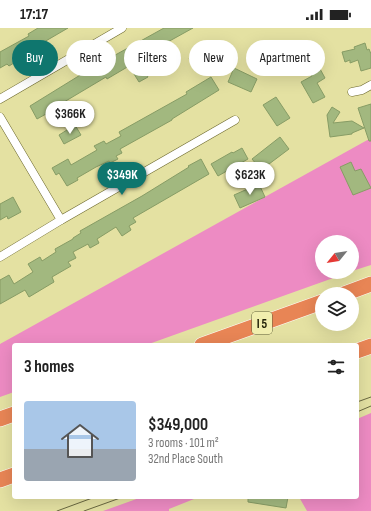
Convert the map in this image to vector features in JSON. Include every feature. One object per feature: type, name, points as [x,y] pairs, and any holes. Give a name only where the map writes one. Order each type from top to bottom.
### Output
[{"type":"highway","points":[[359,288],[371,284]]},
{"type":"highway","name":"I 5","points":[[208,343],[315,305]]},
{"type":"highway","points":[[359,350],[371,346]]},
{"type":"highway","points":[[0,419],[12,415]]},
{"type":"highway","points":[[0,480],[12,476]]},
{"type":"street","points":[[0,99],[122,28]]},
{"type":"street","points":[[352,92],[362,90],[371,85]]},
{"type":"street","points":[[0,117],[61,220]]},
{"type":"street","points":[[0,257],[61,220],[235,120]]},
{"type":"shaded area","points":[[371,138],[371,265],[359,269],[359,235],[315,235],[315,279],[330,279],[152,343],[12,343],[12,393],[0,397],[0,344]]},
{"type":"shaded area","points":[[371,413],[371,511],[307,511],[300,499],[359,499],[359,418]]},
{"type":"shaded area","points":[[136,499],[194,499],[169,509],[169,511],[103,511]]},
{"type":"building","points":[[38,28],[68,28],[47,40],[22,40],[29,36],[28,34]]},
{"type":"building","points":[[164,28],[193,28],[171,40],[142,40]]},
{"type":"building","points":[[365,43],[367,50],[369,49],[371,54],[371,68],[361,71],[358,60],[350,63],[350,60],[345,62],[342,52],[355,49],[354,47]]},
{"type":"building","points":[[12,45],[12,64],[9,66],[7,64],[0,68],[0,52]]},
{"type":"building","points":[[124,50],[124,69],[116,74],[116,55]]},
{"type":"building","points":[[238,70],[246,74],[246,76],[251,76],[257,79],[251,92],[228,82],[231,76],[238,76]]},
{"type":"building","points":[[79,76],[112,76],[107,79],[106,77],[59,105],[60,106],[54,109],[57,114],[48,119],[46,114],[37,119],[30,106]]},
{"type":"building","points":[[135,76],[147,76],[148,77],[139,82]]},
{"type":"building","points":[[312,76],[324,76],[325,78],[317,83],[325,97],[313,103],[301,82]]},
{"type":"building","points":[[211,77],[219,90],[172,120],[120,149],[122,153],[116,156],[118,159],[96,167],[77,178],[78,180],[67,186],[59,173],[56,175],[52,168],[68,159],[71,165],[97,150],[94,146],[104,141],[106,144],[121,136],[119,132],[187,94],[186,92]]},
{"type":"building","points":[[276,97],[290,118],[277,126],[263,105]]},
{"type":"building","points":[[371,104],[371,141],[369,141],[358,108]]},
{"type":"building","points":[[332,107],[340,112],[333,123],[352,121],[364,128],[352,134],[330,137],[327,115]]},
{"type":"building","points":[[75,125],[81,135],[64,144],[59,135]]},
{"type":"building","points":[[280,137],[289,149],[261,170],[252,159]]},
{"type":"building","points":[[242,148],[248,159],[218,176],[211,164]]},
{"type":"building","points":[[201,159],[209,174],[133,218],[136,222],[129,226],[131,230],[122,236],[116,227],[97,239],[99,243],[90,248],[88,244],[73,252],[76,258],[68,262],[71,266],[52,277],[54,282],[29,297],[25,290],[0,304],[0,280],[9,275],[14,284],[33,272],[28,264],[40,257],[42,261],[56,252],[55,249],[81,233],[80,231],[142,196]]},
{"type":"building","points":[[351,162],[355,171],[361,169],[371,188],[353,195],[340,167]]},
{"type":"building","points":[[259,184],[265,197],[240,208],[234,195]]},
{"type":"building","points":[[13,197],[21,212],[8,219],[7,216],[0,220],[0,204]]},
{"type":"building","points":[[248,499],[288,499],[286,508],[248,502]]},
{"type":"tram line","points":[[359,401],[371,397]]},
{"type":"tram line","points":[[359,411],[371,406]]},
{"type":"tram line","points":[[57,511],[90,499]]},
{"type":"tram line","points":[[84,511],[117,499]]}]
